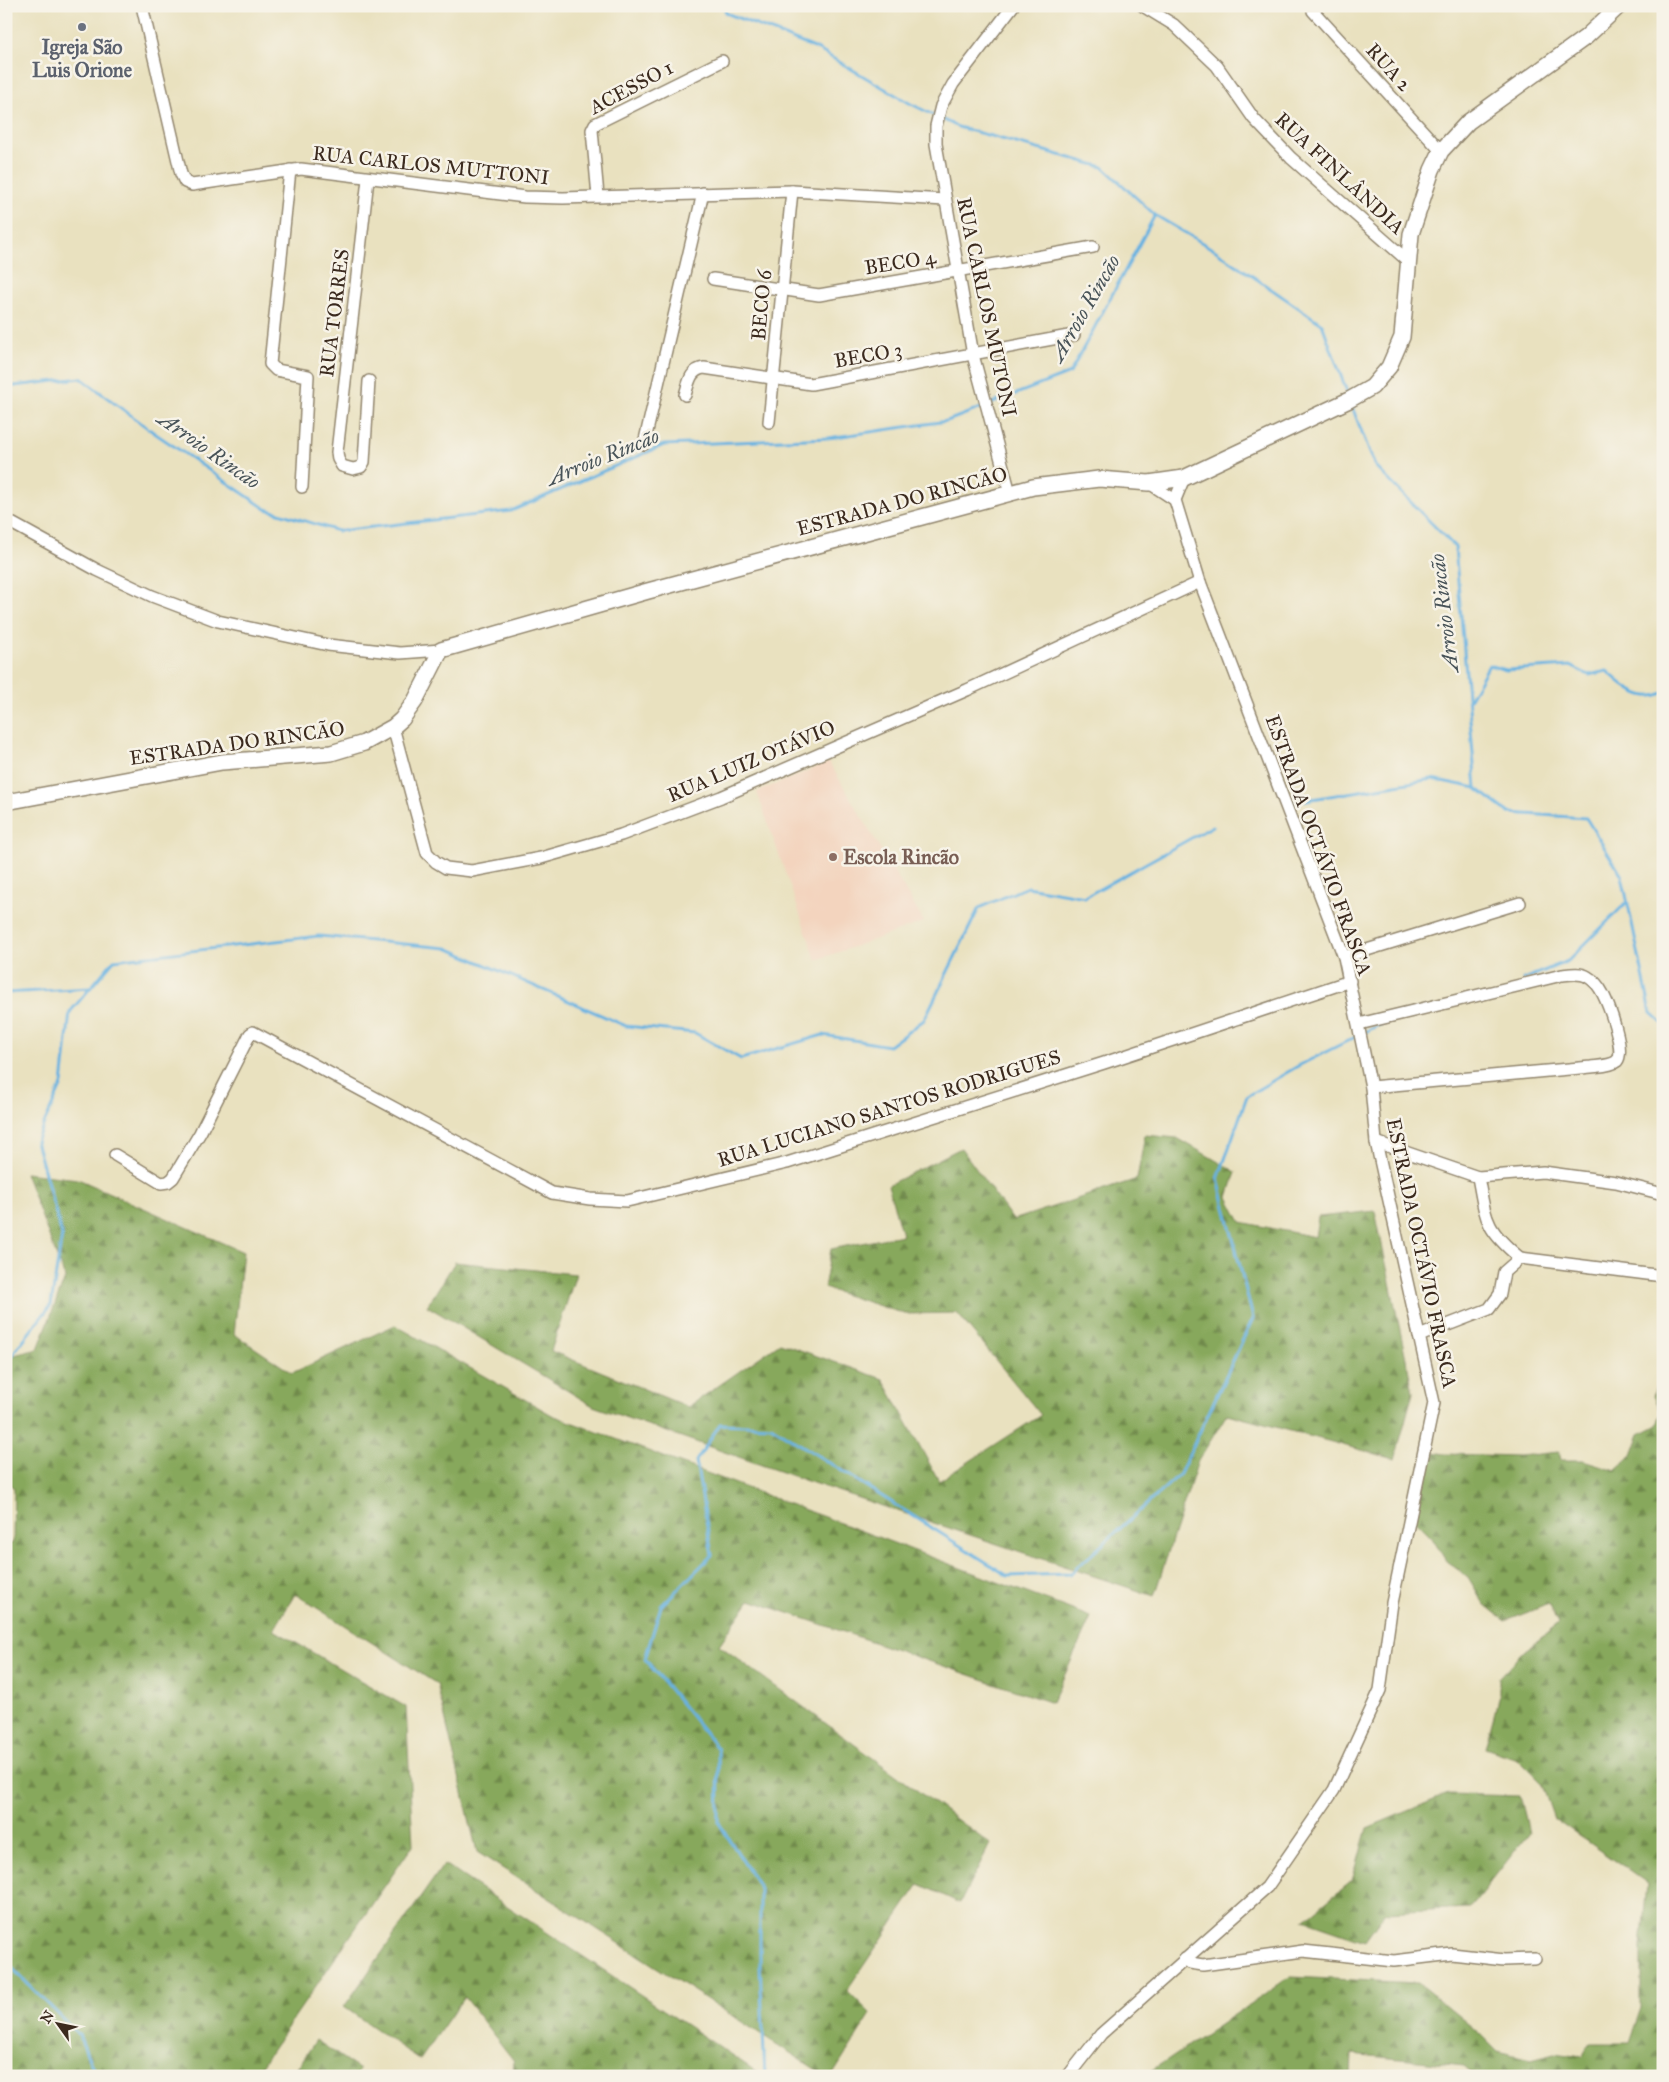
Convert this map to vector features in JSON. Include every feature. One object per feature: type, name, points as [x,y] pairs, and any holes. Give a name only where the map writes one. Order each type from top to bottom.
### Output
[{"type":"street","name":"RUA CARLOS MUTTONI","points":[[142,6],[181,174],[185,182],[192,185],[301,169],[368,179],[525,197],[563,198],[792,191],[945,200]]},
{"type":"street","name":"RUA CARLOS MUTONI","points":[[1010,493],[973,355],[945,200],[936,144],[936,126],[941,106],[953,84],[1013,6]]},
{"type":"street","name":"RUA FINLÂNDIA","points":[[1142,6],[1174,25],[1216,66],[1254,118],[1291,158],[1408,261]]},
{"type":"street","name":"RUA 2","points":[[1313,6],[1313,11],[1441,151]]},
{"type":"street","name":"ESTRADA DO RINCÃO","points":[[6,802],[222,762],[331,753],[364,743],[393,727],[416,701],[441,650],[648,591],[1033,487],[1099,479],[1149,484],[1184,478],[1280,434],[1372,387],[1389,367],[1402,338],[1411,234],[1432,170],[1441,151],[1468,122],[1586,37],[1619,6]]},
{"type":"street","name":"ACESSO 1","points":[[598,196],[592,130],[595,124],[722,61]]},
{"type":"street","points":[[290,170],[270,364],[276,370],[308,376],[302,487]]},
{"type":"street","name":"RUA TORRES","points":[[368,179],[337,452],[342,466],[353,469],[361,467],[364,462],[369,381]]},
{"type":"street","name":"BECO 6","points":[[769,422],[792,191]]},
{"type":"street","points":[[644,444],[703,193]]},
{"type":"street","name":"BECO 4","points":[[713,279],[819,295],[1093,247]]},
{"type":"street","name":"BECO 3","points":[[686,395],[692,373],[704,368],[811,384],[1074,335]]},
{"type":"street","points":[[1149,484],[1174,500],[1184,478]]},
{"type":"street","name":"ESTRADA OCTÁVIO FRASCA","points":[[1068,2076],[1101,2034],[1267,1887],[1334,1790],[1380,1690],[1392,1603],[1434,1403],[1376,1142],[1371,1087],[1344,957],[1200,582],[1174,500]]},
{"type":"street","points":[[6,520],[96,570],[152,596],[218,621],[328,645],[400,652],[441,650]]},
{"type":"street","name":"RUA LUIZ OTÁVIO","points":[[393,727],[427,852],[436,862],[446,868],[472,872],[541,858],[620,835],[721,797],[967,690],[1200,582]]},
{"type":"street","points":[[1344,957],[1520,903]]},
{"type":"street","points":[[1359,1024],[1562,975],[1583,974],[1595,983],[1604,995],[1620,1046],[1619,1057],[1612,1064],[1371,1087]]},
{"type":"street","name":"RUA LUCIANO SANTOS RODRIGUES","points":[[115,1155],[161,1183],[168,1182],[173,1178],[200,1133],[250,1034],[253,1032],[552,1193],[590,1199],[627,1201],[787,1163],[1094,1066],[1350,981]]},
{"type":"street","points":[[1376,1142],[1478,1177],[1543,1172],[1616,1182],[1663,1194]]},
{"type":"street","points":[[1478,1177],[1487,1222],[1500,1242],[1520,1258],[1663,1276]]},
{"type":"street","points":[[1419,1336],[1490,1309],[1500,1294],[1504,1272],[1520,1258]]},
{"type":"street","points":[[1185,1959],[1190,1963],[1203,1965],[1303,1951],[1394,1961],[1452,1954],[1504,1960],[1535,1959]]},
{"type":"shaded area","name":"Escola Rincão","points":[[829,762],[924,922],[816,960],[757,792]]},
{"type":"green space","points":[[1145,1135],[1177,1138],[1236,1172],[1228,1197],[1241,1222],[1315,1237],[1318,1217],[1375,1211],[1413,1392],[1395,1459],[1227,1414],[1198,1461],[1154,1596],[807,1481],[593,1406],[427,1306],[455,1262],[576,1274],[551,1351],[688,1407],[780,1343],[883,1379],[939,1481],[1041,1415],[957,1313],[905,1314],[824,1288],[831,1249],[902,1235],[888,1185],[961,1148],[1013,1220],[1137,1179]]},
{"type":"green space","points":[[25,1173],[78,1179],[243,1252],[234,1334],[292,1373],[395,1325],[552,1415],[1091,1617],[1052,1703],[750,1600],[719,1645],[990,1844],[960,1903],[919,1884],[847,1990],[871,2014],[832,2076],[826,2076],[477,1852],[437,1684],[295,1594],[274,1630],[406,1707],[413,1845],[254,2076],[6,2076],[6,1545],[13,1543],[14,1488],[6,1482],[6,1357],[38,1349],[65,1278]]},
{"type":"green space","points":[[1656,1386],[1663,1386],[1663,2076],[1593,2076],[1585,2073],[1574,2073],[1556,2076],[1476,2076],[1464,2066],[1352,2054],[1351,2076],[1143,2076],[1291,1977],[1418,1983],[1478,2032],[1497,2051],[1531,2059],[1555,2053],[1582,2057],[1590,2043],[1629,2043],[1641,2008],[1641,1947],[1647,1883],[1554,1818],[1542,1784],[1517,1759],[1485,1748],[1499,1695],[1499,1677],[1524,1651],[1559,1624],[1549,1604],[1505,1621],[1484,1604],[1468,1577],[1446,1561],[1432,1538],[1415,1521],[1429,1451],[1445,1454],[1520,1456],[1559,1452],[1561,1460],[1583,1460],[1615,1470],[1632,1455],[1640,1434],[1657,1425],[1661,1413],[1653,1396]]},
{"type":"green space","points":[[1448,1794],[1520,1796],[1529,1833],[1470,1908],[1386,1912],[1365,1941],[1304,1920],[1352,1881],[1367,1828]]},
{"type":"green space","points":[[444,1864],[763,2076],[513,2076],[514,2061],[464,1997],[420,2060],[344,2007]]},
{"type":"green space","points":[[316,2040],[360,2070],[356,2076],[292,2076]]},
{"type":"waterway","points":[[724,6],[726,13],[817,49],[911,104],[958,127],[1103,167],[1155,215]]},
{"type":"waterway","name":"Arroio Rincão","points":[[990,404],[1070,373],[1155,215],[1216,251],[1322,324],[1348,395]]},
{"type":"waterway","name":"Arroio Rincão","points":[[6,387],[81,378],[153,432],[266,509],[338,531],[511,511],[664,445],[828,438],[947,421],[984,407]]},
{"type":"waterway","name":"Arroio Rincão","points":[[1351,404],[1375,466],[1455,547],[1476,788],[1509,813],[1586,818],[1622,876],[1651,1013],[1663,1024]]},
{"type":"waterway","points":[[1469,700],[1489,665],[1506,670],[1570,666],[1589,675],[1607,671],[1632,691],[1647,696],[1663,693]]},
{"type":"waterway","points":[[1294,802],[1432,779],[1476,788]]},
{"type":"waterway","points":[[6,1370],[11,1356],[51,1305],[62,1235],[36,1141],[62,1084],[70,1012],[114,960],[319,936],[447,948],[626,1026],[695,1033],[741,1059],[823,1035],[889,1046],[924,1020],[979,908],[1027,887],[1085,897],[1213,826]]},
{"type":"waterway","points":[[1524,979],[1568,961],[1626,903]]},
{"type":"waterway","points":[[6,993],[90,988]]},
{"type":"waterway","points":[[765,2076],[760,1965],[760,1888],[719,1823],[718,1749],[645,1659],[661,1606],[712,1555],[696,1461],[720,1424],[771,1426],[1008,1576],[1070,1574],[1180,1474],[1253,1318],[1218,1179],[1247,1096],[1298,1066],[1383,1023]]},
{"type":"waterway","points":[[6,1962],[79,2035],[96,2076]]},
{"type":"place","name":"Igreja São Luis Orione","points":[[82,27]]},
{"type":"place","name":"Escola Rincão","points":[[833,857]]}]
